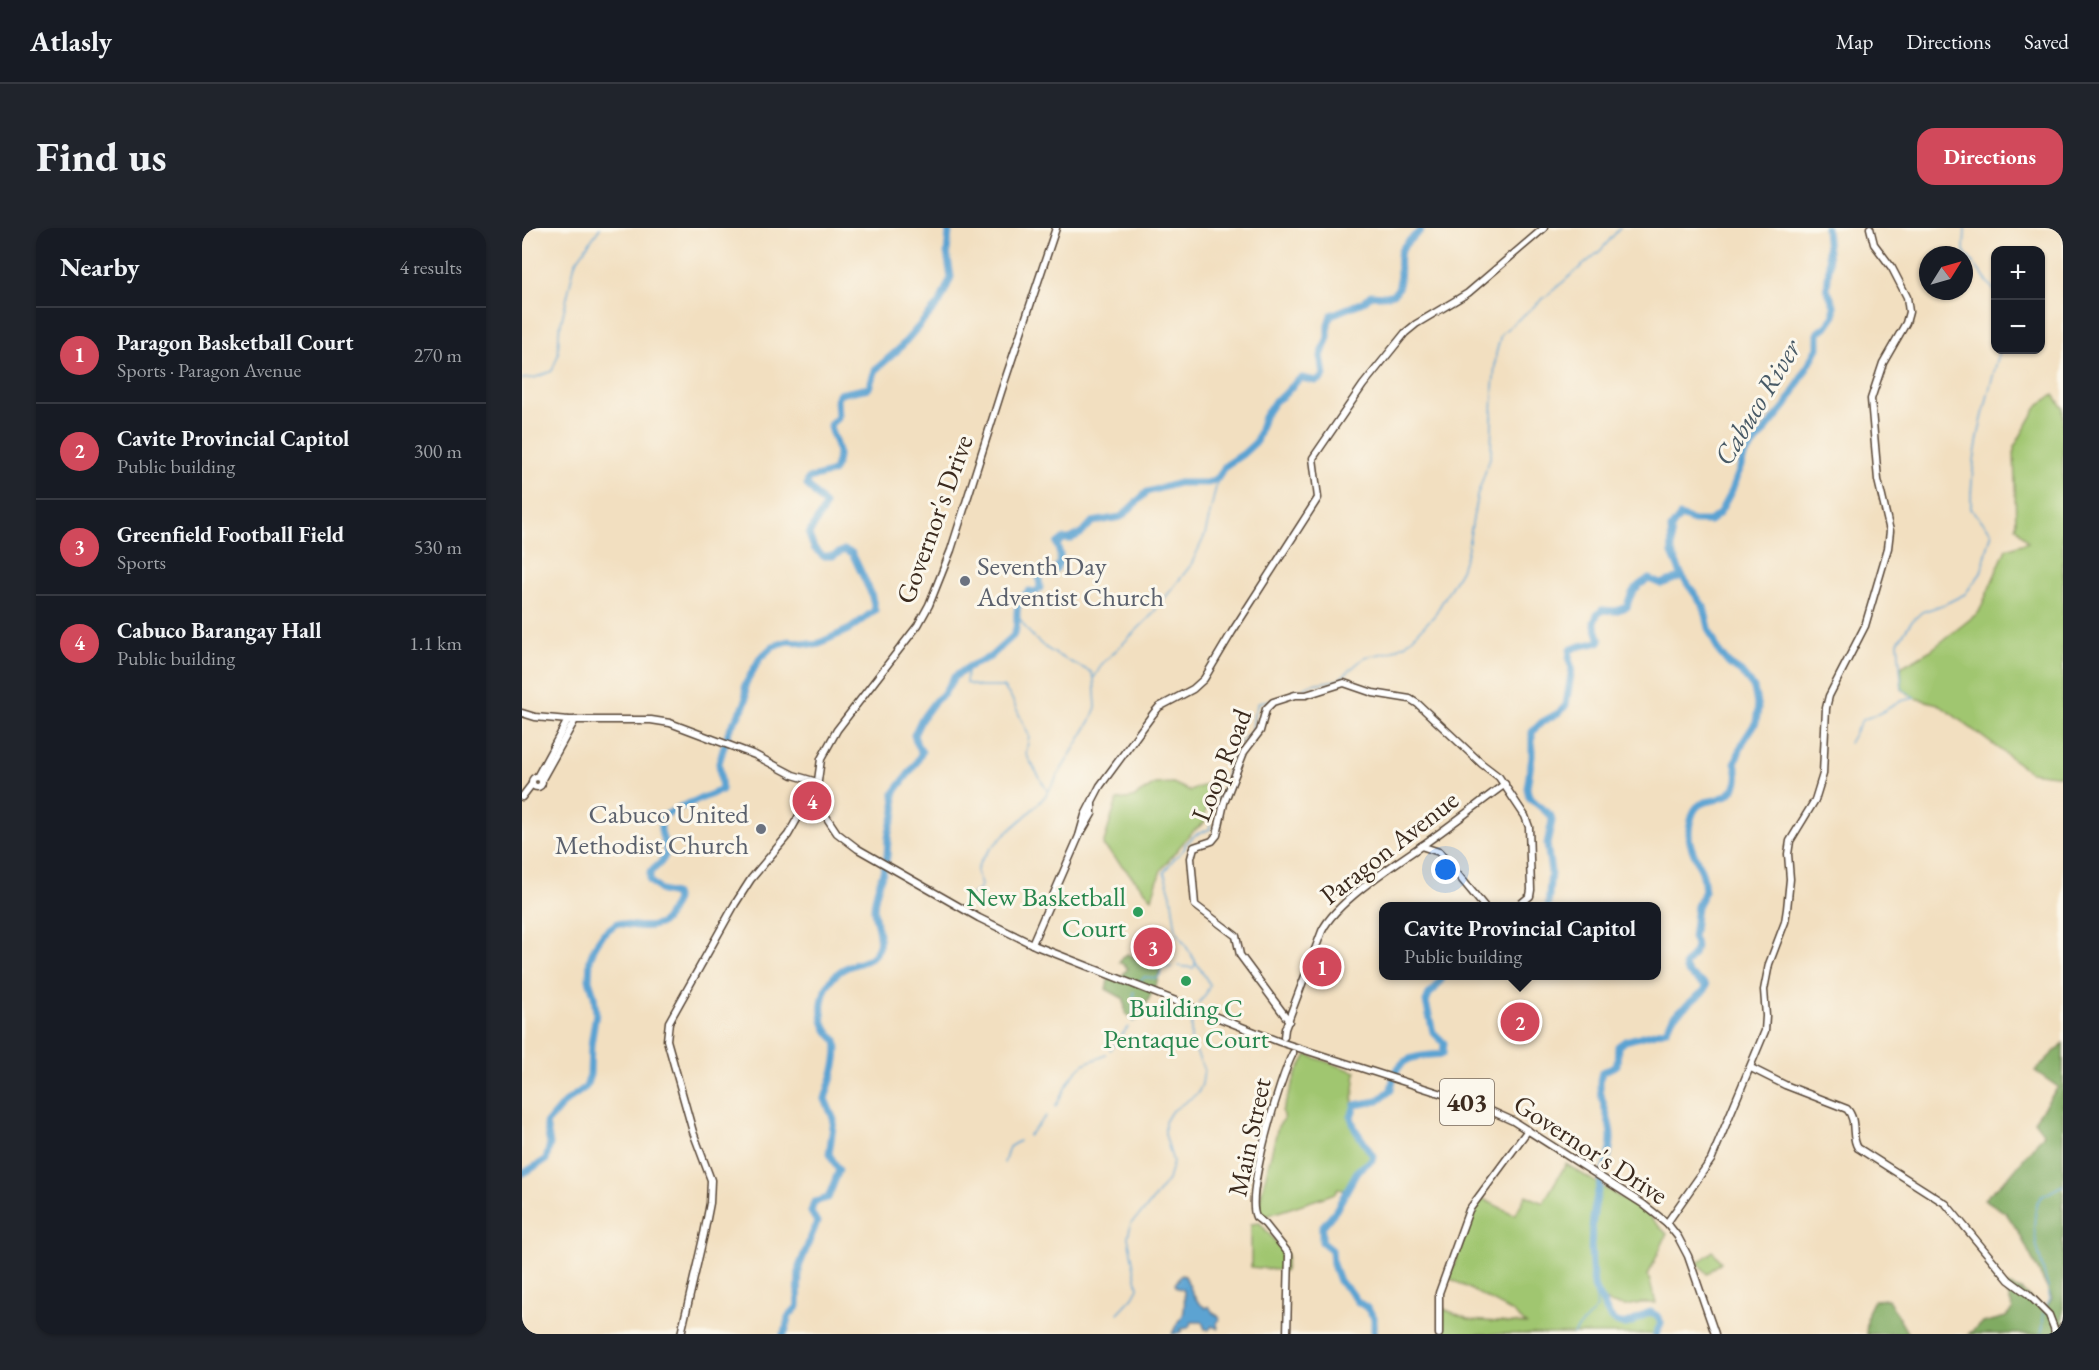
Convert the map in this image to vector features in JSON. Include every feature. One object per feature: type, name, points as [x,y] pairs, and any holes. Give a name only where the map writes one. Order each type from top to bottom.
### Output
[{"type":"street","name":"Governor's Drive","points":[[1056,228],[944,572],[918,625],[828,743],[819,764],[817,783],[820,803],[830,826],[844,839],[896,871],[979,918],[1032,944],[1281,1039],[1289,1045],[1308,1052],[1488,1109],[1509,1118],[1607,1180],[1667,1223],[1688,1256],[1715,1334]]},
{"type":"street","points":[[1032,944],[1078,836],[1092,814],[1092,802],[1100,786],[1153,714],[1160,707],[1204,679],[1318,498],[1313,458],[1376,368],[1405,333],[1468,293],[1544,228]]},
{"type":"street","points":[[1667,1223],[1711,1160],[1765,1031],[1765,980],[1787,909],[1790,841],[1815,800],[1824,767],[1826,708],[1829,696],[1865,626],[1888,548],[1890,531],[1878,480],[1871,399],[1883,363],[1906,323],[1909,312],[1904,291],[1892,268],[1874,244],[1870,228]]},
{"type":"street","name":"Loop Road","points":[[1289,1021],[1239,955],[1236,936],[1195,905],[1192,880],[1192,851],[1194,847],[1212,841],[1217,835],[1224,803],[1244,752],[1260,731],[1267,707],[1280,699],[1297,694],[1306,695],[1344,683],[1373,693],[1410,699],[1418,704],[1505,784],[1529,825],[1531,893],[1522,902]]},
{"type":"street","points":[[522,713],[535,717],[572,720],[661,721],[762,758],[786,772],[817,783],[793,828],[740,896],[669,1022],[667,1040],[693,1132],[711,1180],[710,1203],[704,1234],[681,1334]]},
{"type":"street","points":[[522,797],[532,786],[533,779],[539,778],[572,720]]},
{"type":"street","name":"Paragon Avenue","points":[[1281,1039],[1329,918],[1394,863],[1421,846],[1505,784]]},
{"type":"street","points":[[1421,846],[1439,852],[1481,902]]},
{"type":"street","name":"Main Street","points":[[1287,1334],[1289,1254],[1265,1224],[1256,1217],[1253,1202],[1260,1162],[1283,1073],[1293,1053],[1289,1045]]},
{"type":"street","points":[[1293,1053],[1298,1050],[1308,1052]]},
{"type":"street","points":[[1751,1068],[1785,1085],[1847,1109],[1852,1116],[1854,1142],[1858,1148],[1946,1204],[2009,1280],[2028,1293],[2049,1315],[2055,1334]]},
{"type":"street","points":[[1439,1334],[1439,1293],[1469,1210],[1528,1130]]},
{"type":"street","points":[[2061,1334],[2063,1326]]},
{"type":"green space","points":[[2054,395],[2063,408],[2063,776],[2030,772],[1938,704],[1915,698],[1902,689],[1901,667],[1931,650],[1979,612],[2006,549],[2028,542],[2016,527],[2014,447],[2039,404]]},
{"type":"green space","points":[[1211,782],[1216,784],[1207,807],[1205,822],[1190,834],[1161,870],[1152,898],[1103,845],[1117,800],[1133,798],[1155,784],[1173,783],[1190,791]]},
{"type":"green space","points":[[1127,954],[1157,966],[1160,970],[1157,982],[1139,1019],[1133,1021],[1125,1013],[1124,999],[1106,989],[1108,980],[1122,976],[1128,968],[1119,962]]},
{"type":"green space","points":[[2063,1043],[2063,1334],[1968,1334],[1983,1323],[2006,1317],[2013,1309],[2005,1287],[2007,1285],[2021,1290],[2044,1311],[2052,1298],[2018,1231],[2006,1213],[1984,1199],[2010,1175],[2044,1134],[2034,1121],[2058,1087],[2035,1071]]},
{"type":"green space","points":[[1307,1055],[1356,1072],[1351,1117],[1355,1130],[1373,1156],[1372,1160],[1358,1170],[1345,1191],[1338,1188],[1335,1193],[1263,1217],[1258,1207],[1278,1126],[1284,1119],[1282,1112],[1297,1072]]},
{"type":"green space","points":[[1566,1164],[1647,1214],[1667,1234],[1648,1275],[1656,1303],[1626,1306],[1612,1304],[1601,1299],[1608,1313],[1619,1324],[1632,1323],[1651,1312],[1661,1323],[1656,1334],[1442,1334],[1441,1308],[1471,1320],[1526,1324],[1511,1311],[1449,1278],[1474,1209],[1481,1198],[1515,1215],[1526,1195],[1543,1203]]},
{"type":"green space","points":[[1260,1223],[1287,1256],[1285,1271],[1251,1267],[1251,1224]]},
{"type":"green space","points":[[1713,1251],[1721,1262],[1707,1274],[1698,1263]]},
{"type":"green space","points":[[1888,1299],[1908,1334],[1866,1334],[1868,1312],[1874,1300]]},
{"type":"water","points":[[1181,1275],[1185,1276],[1199,1303],[1206,1308],[1209,1306],[1213,1313],[1220,1317],[1217,1323],[1218,1329],[1212,1326],[1209,1330],[1205,1329],[1202,1322],[1192,1322],[1188,1328],[1172,1334],[1184,1312],[1183,1289],[1177,1288],[1175,1284]]},
{"type":"waterway","points":[[522,379],[534,378],[552,371],[558,355],[559,332],[575,263],[600,228]]},
{"type":"waterway","points":[[522,1174],[546,1160],[550,1144],[546,1124],[564,1103],[586,1087],[590,1075],[591,1045],[596,1013],[589,980],[590,959],[595,946],[604,933],[617,923],[654,926],[664,921],[669,914],[676,900],[674,894],[661,891],[650,881],[650,872],[659,864],[666,851],[661,826],[662,817],[722,790],[719,763],[729,730],[746,700],[745,685],[760,658],[773,646],[789,641],[815,645],[850,629],[875,610],[871,593],[852,553],[844,550],[833,556],[823,556],[814,548],[809,535],[825,505],[807,485],[808,479],[833,472],[837,463],[837,449],[831,424],[838,417],[839,394],[869,388],[875,370],[898,350],[940,302],[951,277],[947,253],[949,231],[947,228]]},
{"type":"waterway","points":[[783,1334],[788,1317],[798,1306],[799,1267],[817,1222],[811,1212],[814,1202],[828,1198],[839,1170],[829,1154],[834,1120],[825,1099],[834,1070],[837,1048],[836,1040],[829,1033],[822,1016],[823,997],[832,979],[839,972],[872,957],[879,945],[874,902],[886,862],[888,835],[895,813],[894,793],[922,752],[914,735],[921,720],[935,701],[944,694],[954,677],[970,666],[990,657],[1013,636],[1017,625],[1019,603],[1029,591],[1036,592],[1040,588],[1041,573],[1056,569],[1060,562],[1057,544],[1063,539],[1070,539],[1082,533],[1092,522],[1121,517],[1147,492],[1179,483],[1208,483],[1218,478],[1225,466],[1256,442],[1264,417],[1275,401],[1302,378],[1316,381],[1321,379],[1324,375],[1321,356],[1328,337],[1331,315],[1363,302],[1371,295],[1386,296],[1395,292],[1400,282],[1401,251],[1421,228]]},
{"type":"waterway","points":[[1293,693],[1312,684],[1338,680],[1365,657],[1390,652],[1406,644],[1434,616],[1461,570],[1467,552],[1477,496],[1491,455],[1493,388],[1496,354],[1501,334],[1600,251],[1620,228]]},
{"type":"waterway","points":[[1656,1334],[1661,1323],[1651,1312],[1626,1324],[1613,1319],[1594,1285],[1593,1221],[1611,1144],[1611,1130],[1600,1081],[1602,1072],[1617,1065],[1618,1046],[1625,1041],[1666,1030],[1674,1016],[1705,990],[1706,986],[1690,975],[1685,965],[1696,946],[1693,938],[1697,906],[1705,891],[1702,872],[1690,843],[1690,824],[1693,813],[1699,805],[1724,797],[1736,786],[1735,763],[1743,742],[1756,722],[1758,709],[1754,688],[1741,672],[1729,664],[1719,652],[1710,632],[1704,607],[1682,576],[1672,553],[1671,528],[1680,516],[1694,521],[1710,521],[1719,514],[1732,490],[1745,455],[1786,405],[1818,348],[1818,332],[1827,326],[1834,316],[1834,305],[1827,289],[1829,265],[1826,228]]},
{"type":"waterway","points":[[1965,228],[1964,251],[1991,286]]},
{"type":"waterway","points":[[1915,698],[1902,689],[1898,642],[1911,622],[1922,612],[1965,594],[1981,573],[1992,532],[1971,509],[1971,489],[1980,428],[1999,354]]},
{"type":"waterway","points":[[1048,792],[1091,720],[1096,707],[1094,678],[1102,664],[1149,618],[1191,565],[1205,535],[1218,478]]},
{"type":"waterway","name":"Cabuco River","points":[[1548,902],[1551,872],[1547,844],[1552,821],[1551,816],[1529,797],[1527,788],[1532,757],[1532,732],[1566,705],[1572,668],[1569,660],[1570,650],[1600,641],[1594,622],[1597,615],[1602,610],[1615,611],[1627,607],[1634,590],[1649,579],[1661,584],[1682,576]]},
{"type":"waterway","points":[[1016,611],[1038,642],[1057,655],[1091,672],[1093,677]]},
{"type":"waterway","points":[[968,897],[979,890],[981,885],[977,871],[987,853],[1048,792],[1026,754],[1029,736],[1011,697],[1003,687],[980,687],[966,683],[967,672],[972,665]]},
{"type":"waterway","points":[[1849,743],[1862,720],[1901,701],[1914,698]]},
{"type":"waterway","points":[[1198,1003],[1210,985],[1176,930],[1171,895],[1164,872],[1195,835],[1210,829],[1210,816],[1217,798],[1224,789],[1233,749],[1252,731],[1254,714],[1259,702],[1271,700]]},
{"type":"waterway","points":[[1179,966],[1193,968],[1195,960]]},
{"type":"waterway","points":[[1139,982],[1144,977],[1157,978],[1162,968],[1171,967]]},
{"type":"waterway","name":"Cabuco River","points":[[1374,1334],[1374,1317],[1339,1281],[1333,1264],[1332,1250],[1322,1242],[1322,1227],[1336,1210],[1358,1170],[1372,1160],[1373,1156],[1355,1129],[1351,1117],[1355,1105],[1378,1101],[1391,1090],[1397,1070],[1408,1060],[1443,1054],[1444,1043],[1433,1032],[1426,1002],[1429,994],[1441,980]]},
{"type":"waterway","points":[[1133,1022],[1134,992]]},
{"type":"waterway","points":[[1118,1313],[1138,1288],[1128,1237],[1131,1223],[1145,1210],[1168,1180],[1173,1162],[1165,1134],[1165,1122],[1171,1112],[1198,1093],[1202,1084],[1204,1070],[1191,1040],[1191,1026],[1195,1015]]},
{"type":"waterway","points":[[1110,1050],[1128,1027]]},
{"type":"waterway","points":[[1055,1107],[1079,1068],[1106,1054]]},
{"type":"waterway","points":[[1028,1136],[1046,1116]]},
{"type":"waterway","points":[[1004,1163],[1009,1147],[1019,1141]]},
{"type":"waterway","points":[[2046,1306],[2050,1299],[2034,1227],[2036,1204],[2041,1197],[2063,1185]]},
{"type":"waterway","points":[[1573,1334],[1597,1308],[1594,1287]]},
{"type":"waterway","points":[[2041,1334],[2043,1313]]},
{"type":"place","name":"Seventh Day Adventist Church","points":[[965,581]]},
{"type":"place","name":"Cabuco Barangay Hall","points":[[812,801]]},
{"type":"place","name":"Cabuco United Methodist Church","points":[[761,829]]},
{"type":"place","name":"New Basketball Court","points":[[1138,912]]},
{"type":"place","name":"Greenfield Football Field","points":[[1153,947]]},
{"type":"place","name":"Paragon Basketball Court","points":[[1322,967]]},
{"type":"place","name":"Building C Pentaque Court","points":[[1186,981]]},
{"type":"place","name":"Cavite Provincial Capitol","points":[[1520,1022]]}]
